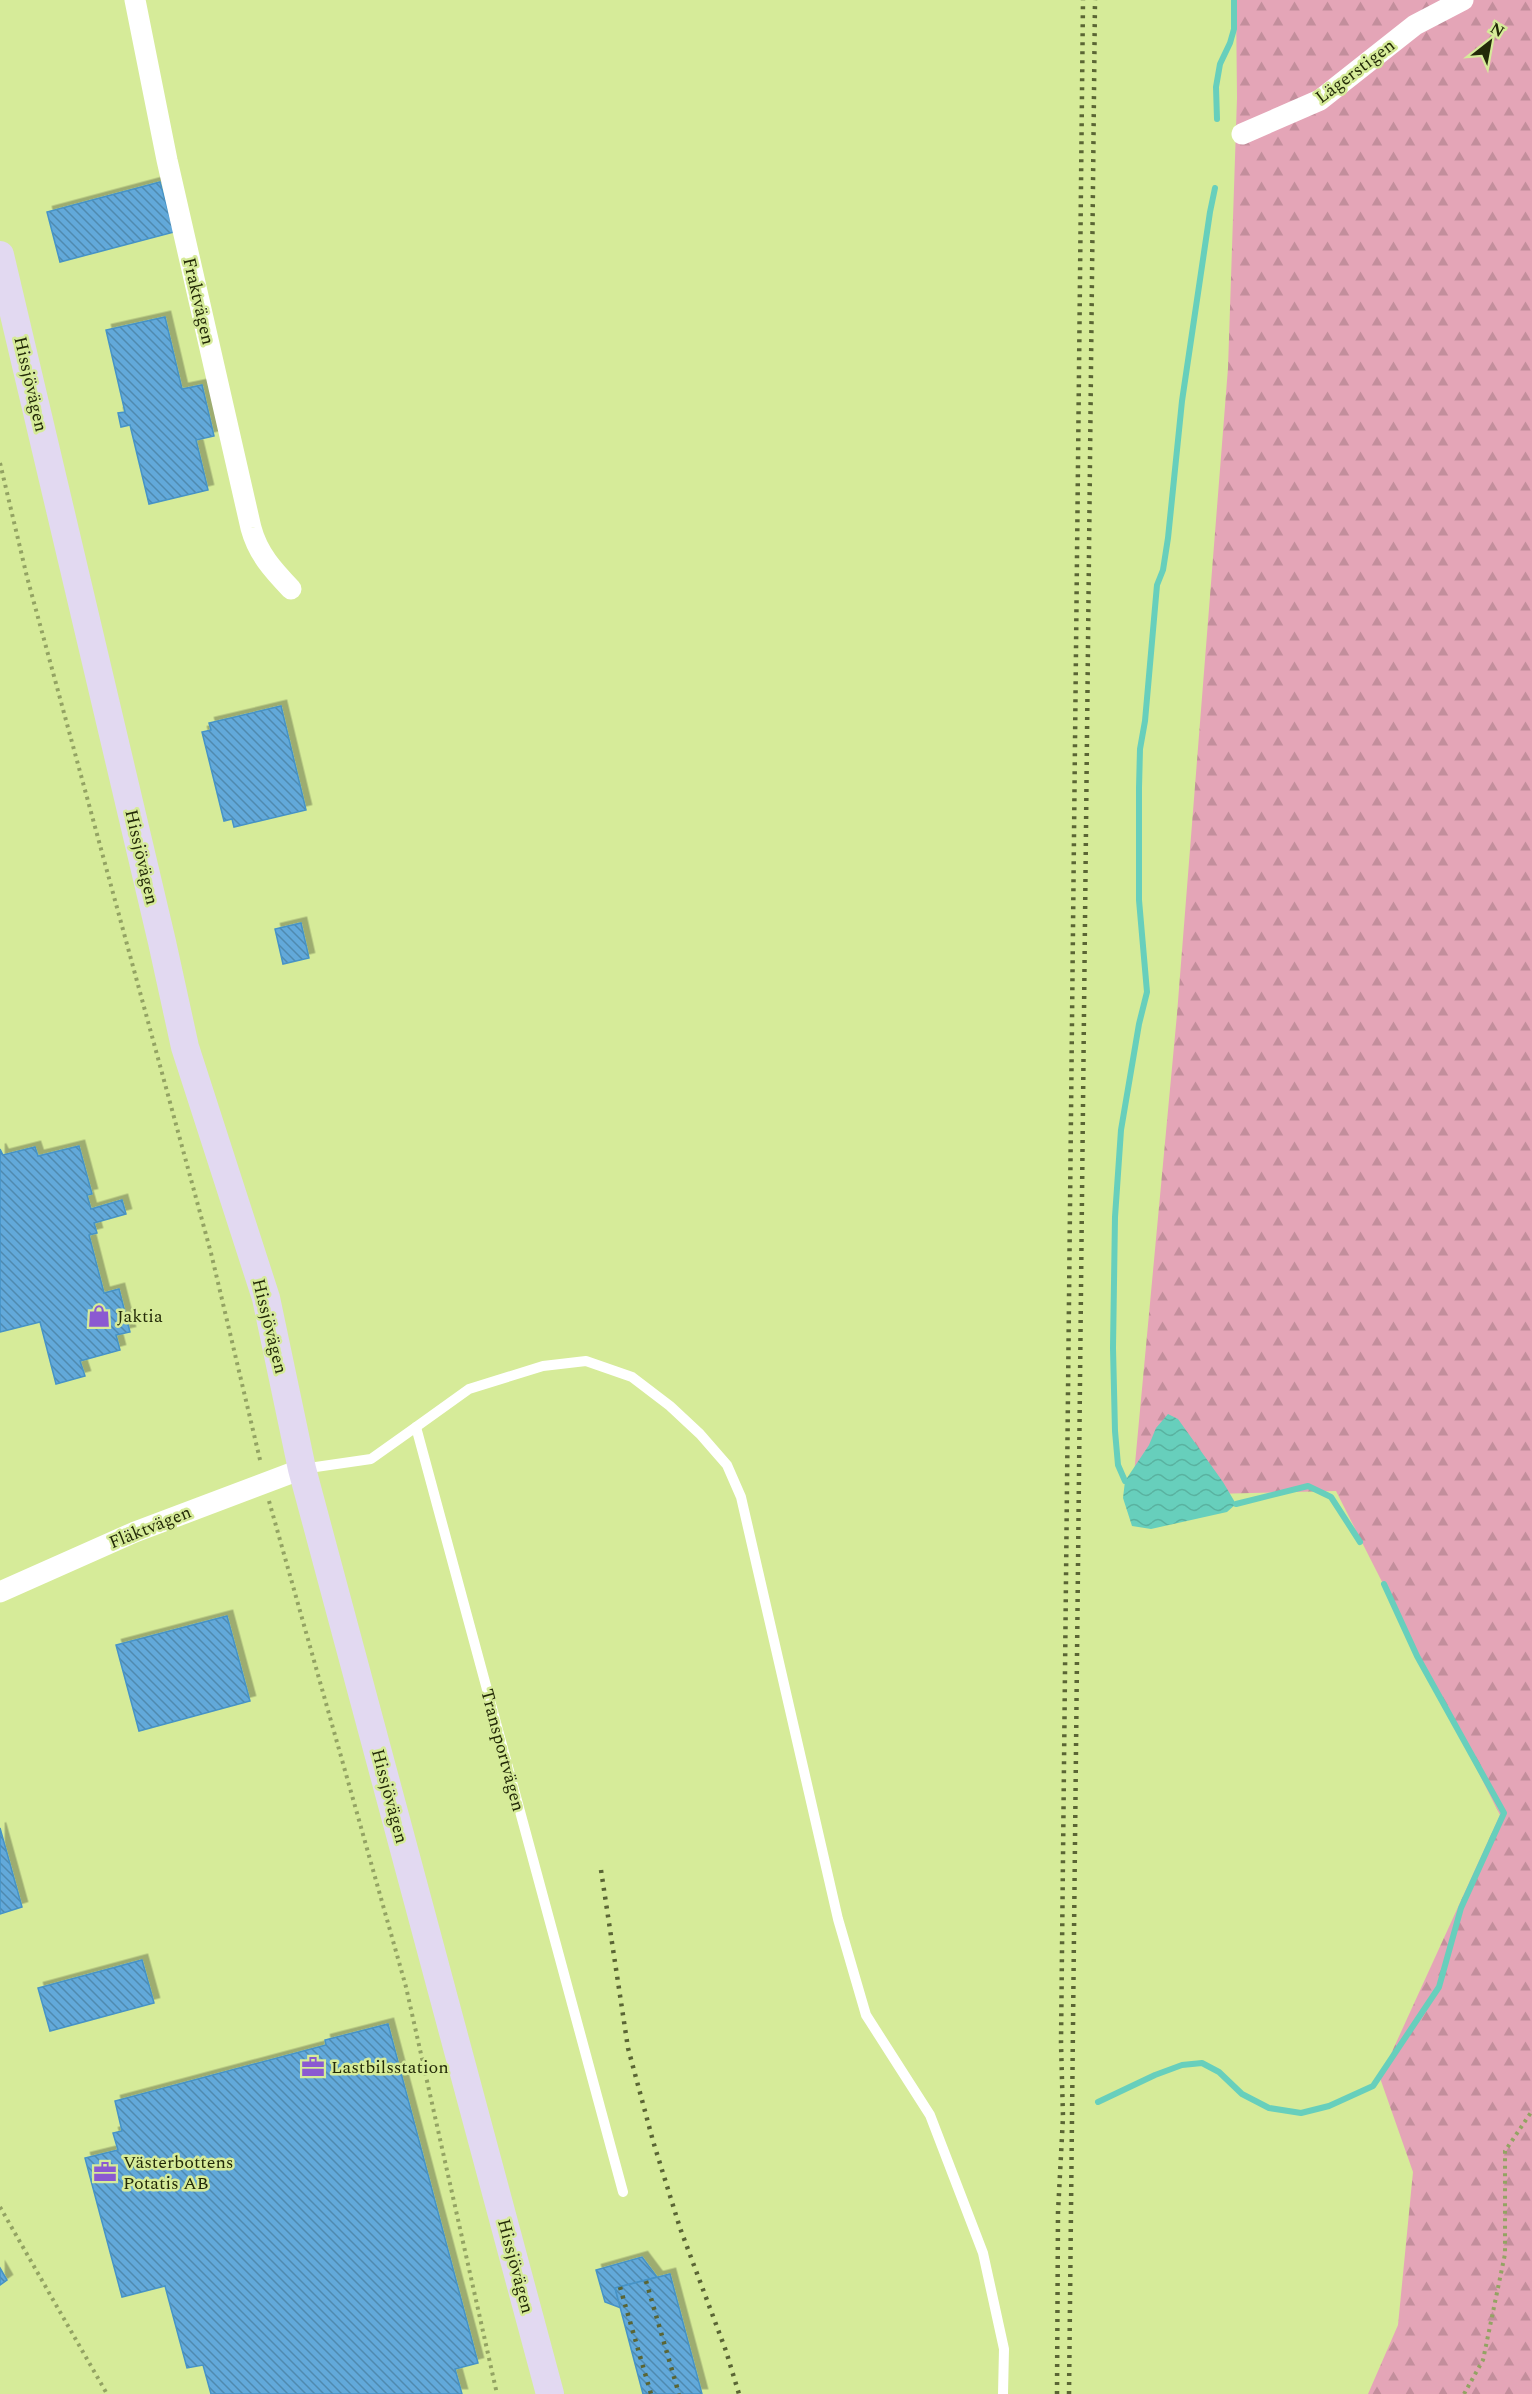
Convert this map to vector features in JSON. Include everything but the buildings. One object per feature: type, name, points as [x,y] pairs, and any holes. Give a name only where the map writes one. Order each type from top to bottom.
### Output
[{"type":"main road","name":"Hissjövägen","points":[[0,255],[157,918],[184,1047],[266,1298],[303,1469],[550,2394]]},
{"type":"street","name":"Fraktvägen","points":[[135,0],[166,160],[251,528],[255,543],[266,563],[291,589]]},
{"type":"street","name":"Lägerstigen","points":[[1242,134],[1320,100],[1415,25],[1463,0]]},
{"type":"street","name":"Fläktvägen","points":[[0,1592],[135,1532],[303,1469]]},
{"type":"lane","points":[[303,1469],[371,1459],[469,1389],[543,1366],[586,1361],[632,1377],[670,1406],[700,1434],[727,1465],[741,1497],[838,1919],[866,2015],[930,2115],[983,2253],[1004,2349],[1003,2394]]},
{"type":"lane","name":"Transportvägen","points":[[416,1427],[622,2192]]},
{"type":"path","points":[[0,463],[27,577],[211,1254],[265,1483],[406,1987],[496,2394]]},
{"type":"path","points":[[1464,2394],[1483,2360],[1504,2254],[1505,2151],[1532,2111]]},
{"type":"path","points":[[0,2207],[107,2394]]},
{"type":"green space","points":[[1236,0],[1532,0],[1532,2394],[1368,2394],[1398,2325],[1413,2172],[1380,2078],[1500,1815],[1336,1491],[1132,1496],[1177,1014],[1228,368],[1237,98]]},
{"type":"water","points":[[1168,1414],[1178,1419],[1236,1504],[1227,1512],[1151,1529],[1132,1526],[1123,1498],[1125,1481],[1149,1445],[1156,1428]]},
{"type":"waterway","points":[[1217,119],[1216,87],[1220,64],[1234,29],[1234,0]]},
{"type":"waterway","points":[[1125,1481],[1118,1465],[1115,1431],[1113,1348],[1115,1217],[1121,1130],[1139,1024],[1147,992],[1139,900],[1140,749],[1145,721],[1157,585],[1163,570],[1168,538],[1182,401],[1215,188]]},
{"type":"waterway","points":[[1236,1504],[1308,1486],[1331,1497],[1360,1542]]},
{"type":"waterway","points":[[1098,2102],[1155,2075],[1182,2065],[1202,2063],[1219,2072],[1242,2094],[1269,2108],[1301,2113],[1329,2106],[1373,2086],[1439,1987],[1461,1908],[1504,1813],[1417,1656],[1384,1584]]},
{"type":"railway","points":[[1057,2394],[1058,2212],[1063,2117],[1061,2043],[1083,0]]},
{"type":"railway","points":[[1069,2394],[1095,0]]},
{"type":"railway","points":[[601,1870],[628,2048],[680,2228],[726,2351],[739,2394]]},
{"type":"railway","points":[[646,2281],[679,2394]]},
{"type":"railway","points":[[620,2287],[651,2394]]},
{"type":"place","name":"Jaktia","points":[[99,1316]]},
{"type":"place","name":"Lastbilsstation","points":[[313,2067]]},
{"type":"place","name":"Västerbottens Potatis AB","points":[[105,2172]]}]
